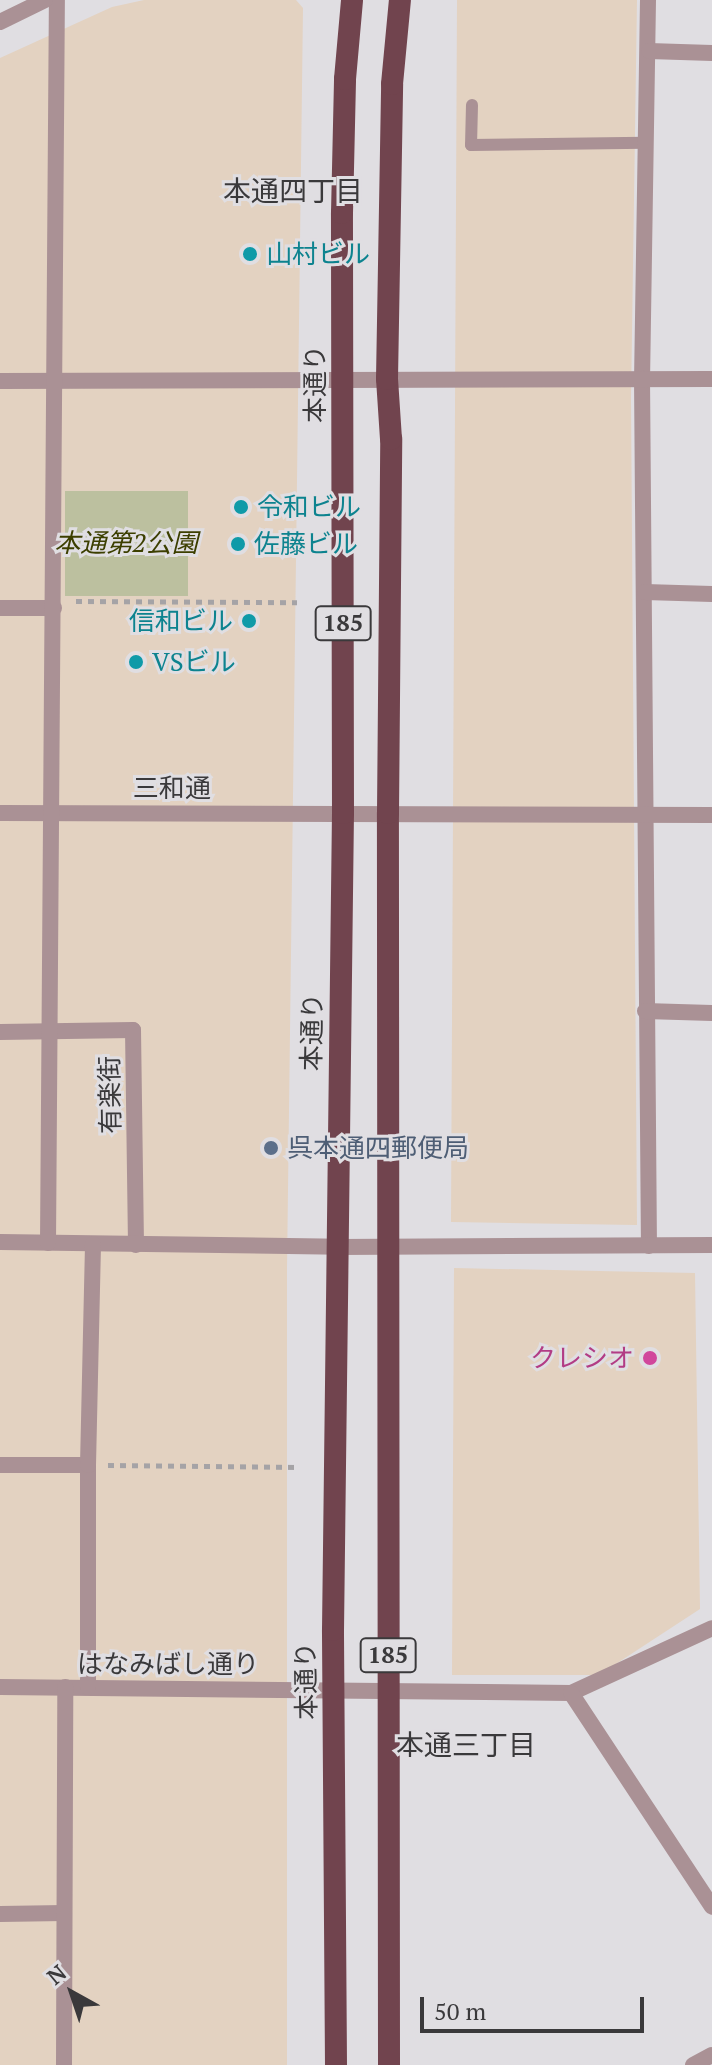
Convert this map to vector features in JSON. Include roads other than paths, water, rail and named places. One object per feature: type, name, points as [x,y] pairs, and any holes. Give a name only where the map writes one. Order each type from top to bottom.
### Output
[{"type":"highway","name":"本通り","points":[[336,2065],[336,1689],[333,1630],[343,813],[344,109],[352,0]]},
{"type":"highway","name":"185","points":[[389,2065],[388,813],[391,439],[387,379],[392,84],[400,0]]},
{"type":"street","points":[[0,22],[45,0]]},
{"type":"street","points":[[48,1243],[57,383],[57,0]]},
{"type":"street","points":[[648,0],[642,378],[645,592],[643,814],[649,1246]]},
{"type":"street","points":[[649,51],[712,53]]},
{"type":"street","points":[[0,381],[712,379]]},
{"type":"street","points":[[645,592],[712,594]]},
{"type":"street","points":[[0,608],[54,604]]},
{"type":"street","name":"三和通","points":[[0,813],[712,815]]},
{"type":"street","points":[[645,1011],[712,1013]]},
{"type":"street","name":"有楽街","points":[[0,1032],[133,1030],[136,1245]]},
{"type":"street","points":[[0,1242],[339,1247],[712,1245]]},
{"type":"street","points":[[88,1687],[88,1465],[93,1244]]},
{"type":"street","points":[[0,1465],[88,1465]]},
{"type":"street","points":[[712,1628],[571,1693],[712,1907]]},
{"type":"street","name":"はなみばし通り","points":[[0,1687],[571,1693]]},
{"type":"street","points":[[64,2065],[65,1687]]},
{"type":"street","points":[[0,1914],[64,1913]]},
{"type":"street","points":[[693,2065],[712,2055]]},
{"type":"lane","points":[[472,105],[471,145],[645,143]]},
{"type":"place","name":"山村ビル","points":[[250,254]]},
{"type":"place","name":"令和ビル","points":[[241,507]]},
{"type":"place","name":"佐藤ビル","points":[[238,544]]},
{"type":"place","name":"信和ビル","points":[[249,621]]},
{"type":"place","name":"VSビル","points":[[136,662]]},
{"type":"place","name":"呉本通四郵便局","points":[[271,1148]]},
{"type":"place","name":"クレシオ","points":[[650,1358]]},
{"type":"district","name":"本通四丁目","points":[[293,191]]},
{"type":"district","name":"本通三丁目","points":[[466,1745]]},
{"type":"park label","name":"本通第2公園","points":[[126,543]]}]
